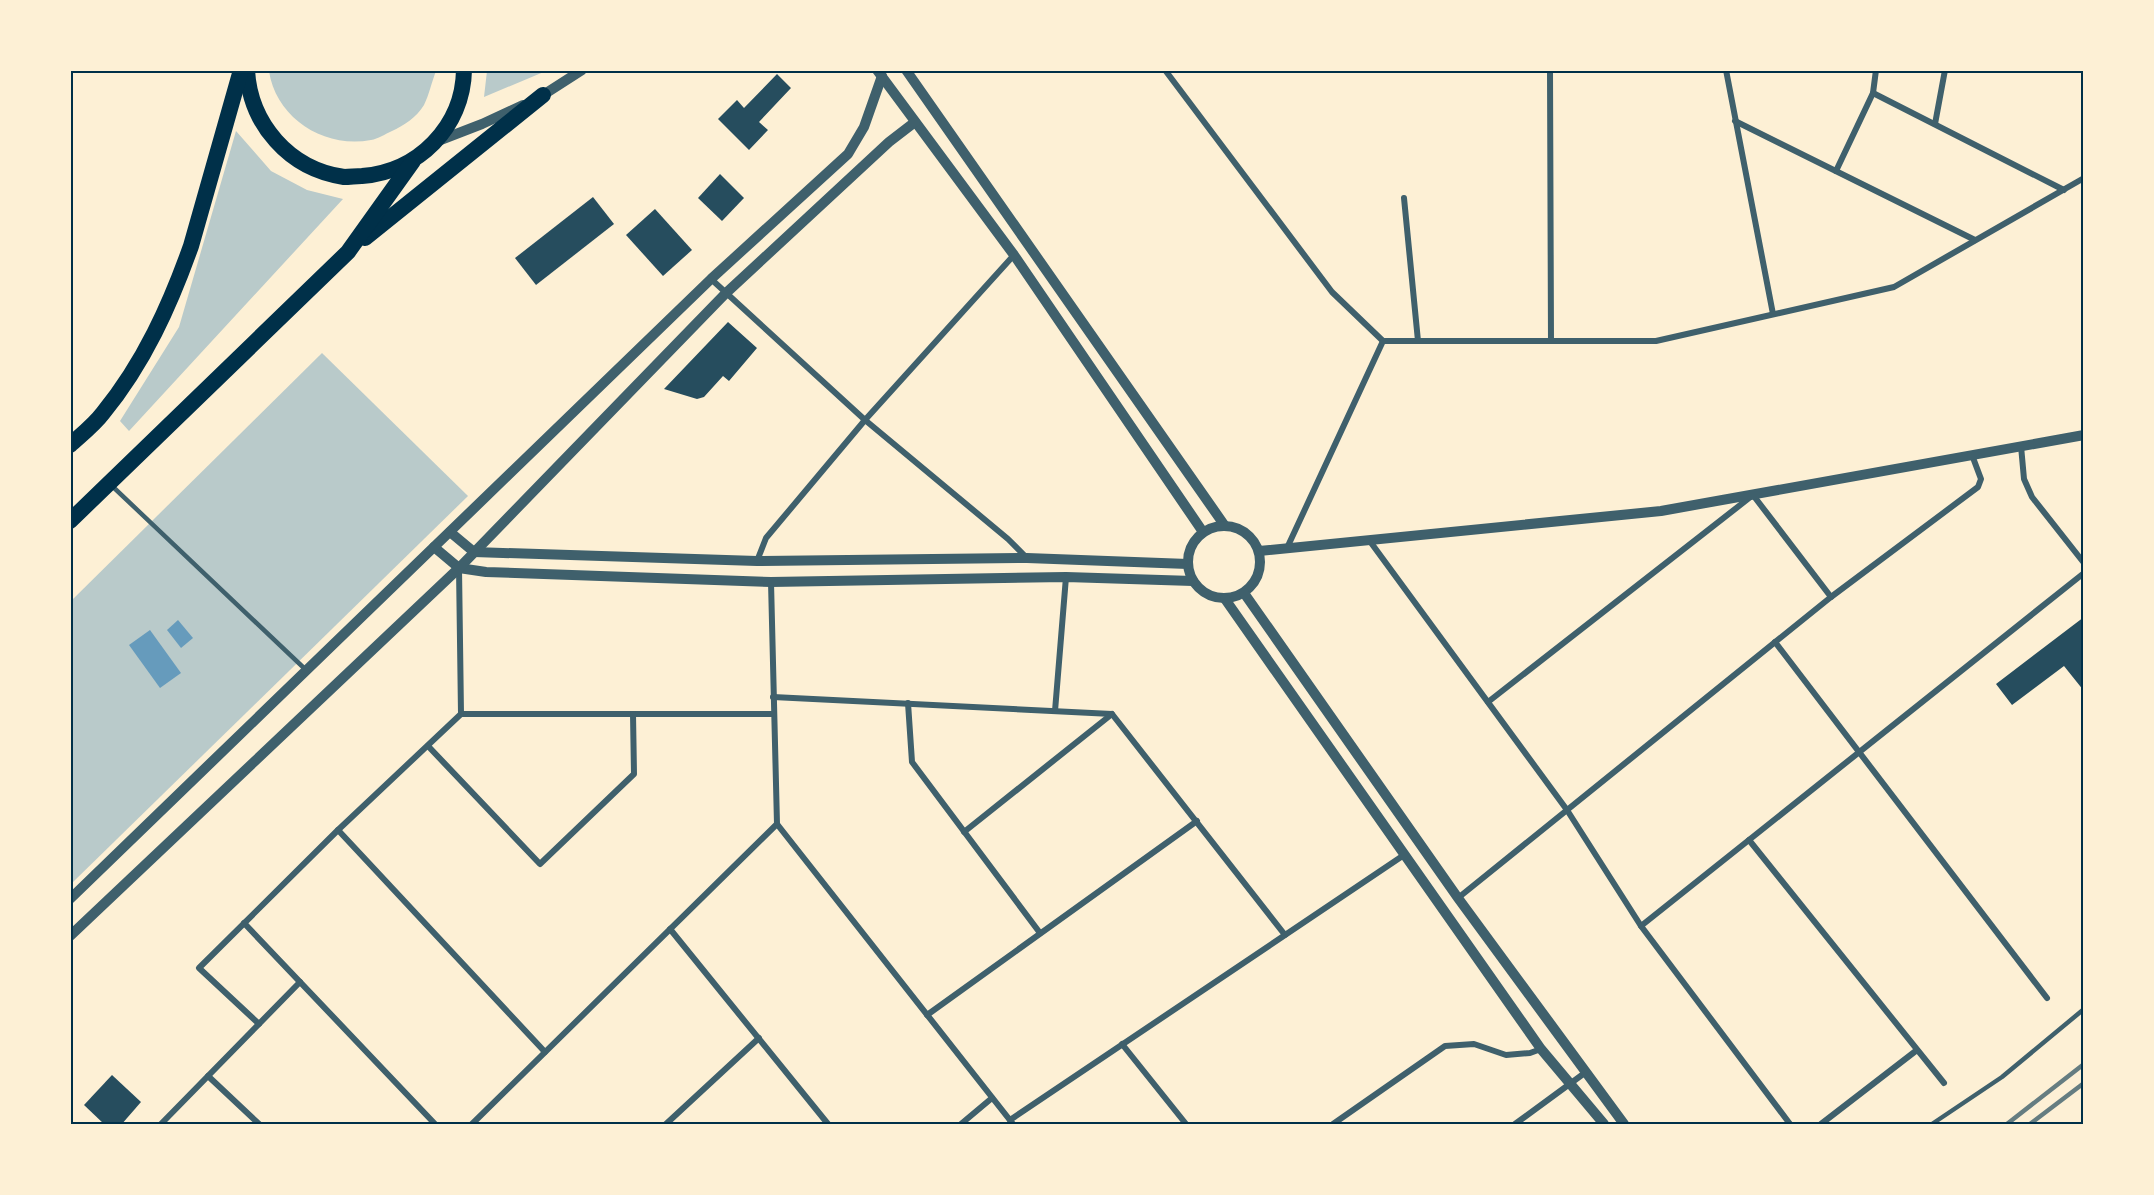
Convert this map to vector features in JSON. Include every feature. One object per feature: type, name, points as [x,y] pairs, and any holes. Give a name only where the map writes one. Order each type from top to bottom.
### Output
[{"type":"highway","points":[[70,445],[102,415],[118,393],[138,365],[158,324],[190,246],[241,70]]},
{"type":"highway","points":[[247,70],[248,87],[260,121],[281,148],[311,168],[345,177],[380,174],[413,161]]},
{"type":"highway","points":[[348,252],[413,161],[437,141],[454,115],[463,86],[464,70]]},
{"type":"highway","points":[[70,521],[348,252],[543,95]]},
{"type":"street","points":[[437,141],[482,124],[543,95],[582,70]]},
{"type":"street","points":[[906,70],[1225,526]]},
{"type":"street","points":[[1165,70],[1332,292],[1383,341],[1656,341],[1894,287],[2084,178]]},
{"type":"street","points":[[1551,70],[1551,341]]},
{"type":"street","points":[[1726,70],[1773,314]]},
{"type":"street","points":[[1836,171],[1873,93],[1876,70]]},
{"type":"street","points":[[1935,124],[1945,70]]},
{"type":"street","points":[[879,74],[1014,255],[1203,532]]},
{"type":"street","points":[[70,898],[711,279],[848,154],[864,127],[879,74]]},
{"type":"street","points":[[1873,93],[2064,190]]},
{"type":"street","points":[[1735,121],[1975,240]]},
{"type":"street","points":[[70,936],[459,568],[725,294],[889,142],[915,122]]},
{"type":"street","points":[[1404,198],[1418,341]]},
{"type":"street","points":[[757,561],[766,538],[865,420],[1014,255]]},
{"type":"street","points":[[711,279],[865,420],[1008,538],[1027,558]]},
{"type":"street","points":[[1287,548],[1383,341]]},
{"type":"street","points":[[1259,551],[1661,511],[2084,435]]},
{"type":"street","points":[[2021,446],[2024,479],[2032,496],[2084,563]]},
{"type":"street","points":[[1458,898],[1831,597],[1978,487],[1981,479],[1972,455]]},
{"type":"street","points":[[1754,495],[1831,597]]},
{"type":"street","points":[[1488,702],[1754,495]]},
{"type":"street","points":[[1225,526],[1242,531],[1249,536],[1259,551],[1261,560],[1257,579],[1244,593],[1225,599],[1207,594],[1193,581],[1188,564],[1192,546],[1203,532],[1225,526]]},
{"type":"street","points":[[450,532],[474,552],[757,561],[1027,558],[1188,564]]},
{"type":"street","points":[[1368,540],[1567,810],[1641,926],[1790,1125]]},
{"type":"street","points":[[434,546],[459,568],[486,572],[771,582],[1066,577],[1193,581]]},
{"type":"street","points":[[459,568],[461,714]]},
{"type":"street","points":[[1641,926],[2084,573]]},
{"type":"street","points":[[1055,711],[1066,577]]},
{"type":"street","points":[[771,582],[777,824],[1011,1122],[1122,1044],[1404,855]]},
{"type":"street","points":[[1244,593],[1458,898],[1624,1125]]},
{"type":"street","points":[[1225,599],[1541,1049],[1604,1125]]},
{"type":"street","points":[[1775,642],[2047,998]]},
{"type":"street","points":[[773,697],[1112,714],[1285,935]]},
{"type":"street","points":[[908,703],[912,762],[1040,933]]},
{"type":"street","points":[[259,1024],[199,968],[461,714],[774,714]]},
{"type":"street","points":[[428,746],[540,864],[634,774],[633,714]]},
{"type":"street","points":[[964,832],[1112,714]]},
{"type":"street","points":[[927,1014],[1197,821]]},
{"type":"street","points":[[472,1125],[777,824]]},
{"type":"street","points":[[338,831],[545,1052]]},
{"type":"street","points":[[1749,840],[1944,1083]]},
{"type":"street","points":[[244,923],[435,1125]]},
{"type":"street","points":[[670,929],[828,1125]]},
{"type":"street","points":[[161,1125],[300,982]]},
{"type":"street","points":[[666,1125],[759,1038]]},
{"type":"street","points":[[1122,1044],[1186,1125]]},
{"type":"street","points":[[1333,1125],[1444,1046],[1474,1044],[1495,1052],[1518,1055],[1541,1049]]},
{"type":"street","points":[[1821,1125],[1917,1050]]},
{"type":"street","points":[[1515,1125],[1586,1072]]},
{"type":"street","points":[[208,1076],[259,1125]]},
{"type":"street","points":[[961,1125],[992,1098]]},
{"type":"lane","points":[[109,483],[307,671]]},
{"type":"lane","points":[[1932,1125],[2002,1077],[2084,1009]]},
{"type":"shaded area","points":[[269,70],[436,71],[424,105],[414,117],[401,127],[376,139],[353,142],[320,135],[292,116],[281,103],[273,88]]},
{"type":"shaded area","points":[[487,70],[546,71],[484,97]]},
{"type":"shaded area","points":[[236,131],[271,171],[307,190],[343,199],[129,431],[120,421],[179,327]]},
{"type":"shaded area","points":[[322,353],[468,496],[71,884],[71,601]]},
{"type":"water","points":[[178,620],[193,638],[181,648],[167,630]]},
{"type":"water","points":[[150,630],[181,673],[160,688],[129,645]]},
{"type":"building","points":[[777,74],[791,88],[759,122],[768,130],[749,150],[718,119],[737,100],[744,108]]},
{"type":"building","points":[[720,174],[744,198],[722,221],[698,198]]},
{"type":"building","points":[[593,197],[614,224],[536,285],[515,258]]},
{"type":"building","points":[[655,209],[692,250],[663,276],[626,235]]},
{"type":"building","points":[[728,322],[757,348],[729,381],[723,376],[704,397],[697,399],[664,389]]},
{"type":"building","points":[[2084,617],[2084,691],[2064,666],[2012,705],[1996,684]]},
{"type":"building","points":[[112,1075],[141,1102],[121,1125],[105,1125],[84,1105]]},
{"type":"railway","points":[[2007,1124],[2084,1064]]},
{"type":"railway","points":[[2030,1124],[2084,1083]]}]
